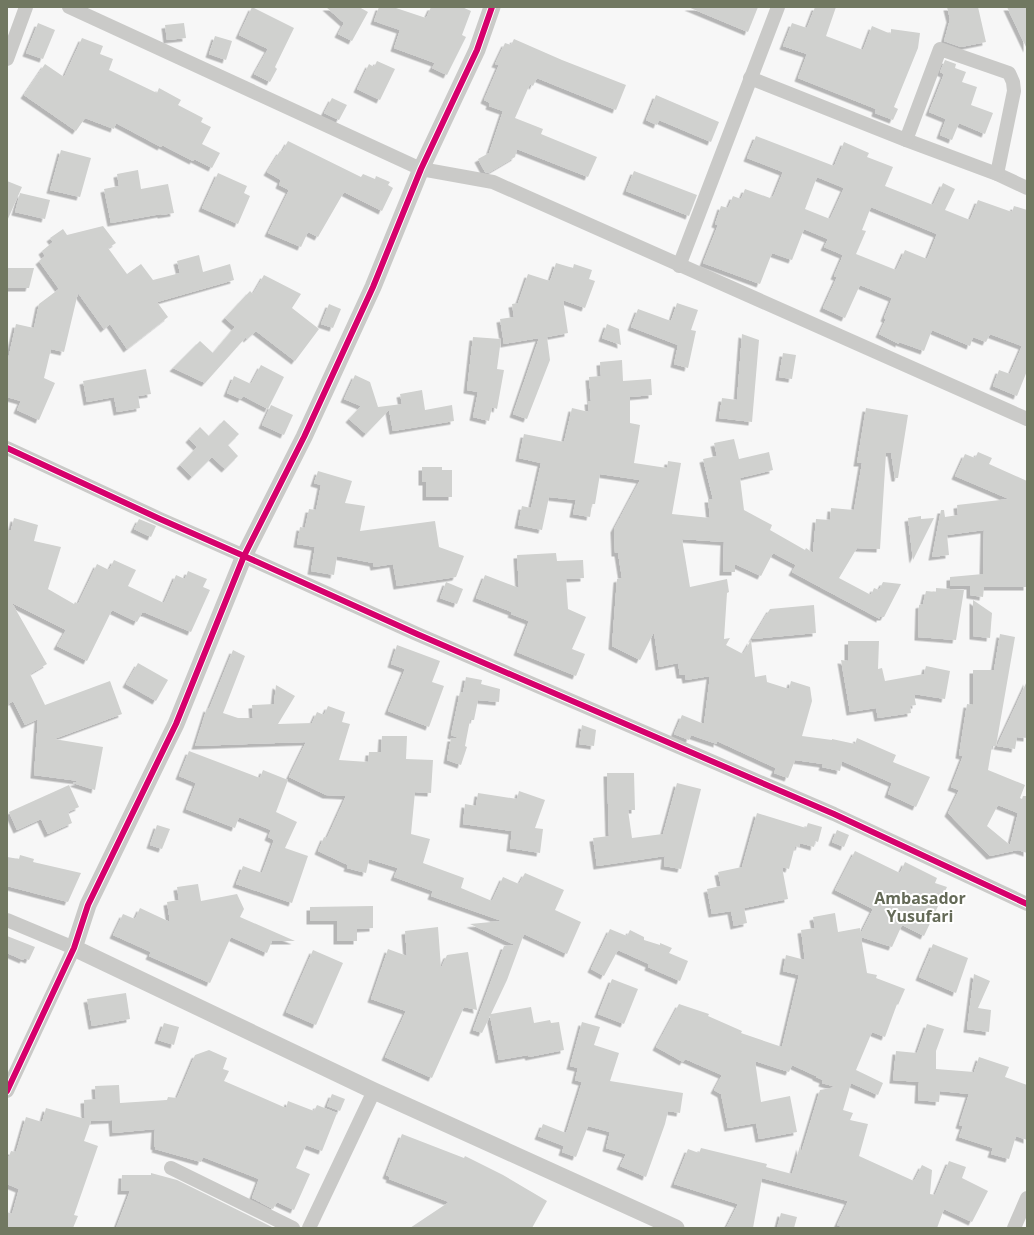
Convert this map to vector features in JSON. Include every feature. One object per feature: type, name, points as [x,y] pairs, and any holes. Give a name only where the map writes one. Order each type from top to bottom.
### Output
[{"type":"street","points":[[7,59],[26,7]]},
{"type":"street","points":[[70,7],[421,169],[493,182],[599,228],[679,266],[1027,419]]},
{"type":"street","points":[[7,1091],[74,948],[88,905],[176,724],[244,556],[311,423],[373,286],[421,169],[477,50],[492,7]]},
{"type":"street","points":[[679,266],[778,7]]},
{"type":"street","points":[[906,140],[940,49],[1009,73],[1013,82],[1014,91],[998,174]]},
{"type":"street","points":[[750,78],[906,140],[998,174],[1027,188]]},
{"type":"street","points":[[7,448],[160,520],[244,556],[424,638],[834,814],[1027,904]]},
{"type":"street","points":[[7,920],[74,948],[374,1091],[676,1228]]},
{"type":"street","points":[[309,1228],[374,1091]]},
{"type":"street","points":[[171,1168],[293,1228]]},
{"type":"street","points":[[1014,1228],[1027,1198]]},
{"type":"building","points":[[252,7],[294,28],[275,67],[277,69],[270,82],[254,74],[268,49],[239,35]]},
{"type":"building","points":[[326,7],[359,7],[368,12],[352,41],[338,34],[344,23]]},
{"type":"building","points":[[379,7],[393,7],[426,18],[431,7],[462,7],[471,11],[462,35],[466,37],[447,75],[432,68],[435,63],[394,48],[400,30],[374,21]]},
{"type":"building","points":[[688,7],[758,7],[748,32]]},
{"type":"building","points":[[815,7],[836,7],[826,36],[863,50],[872,26],[891,34],[891,29],[920,33],[918,48],[894,107],[898,109],[893,120],[875,113],[876,109],[798,78],[807,54],[783,46],[792,23],[807,28]]},
{"type":"building","points":[[947,7],[978,7],[986,42],[961,47],[944,41],[950,19]]},
{"type":"building","points":[[1007,7],[1027,7],[1027,49]]},
{"type":"building","points":[[38,23],[55,30],[43,59],[26,53]]},
{"type":"building","points":[[184,23],[186,38],[167,40],[165,25]]},
{"type":"building","points":[[215,36],[232,41],[226,60],[209,54]]},
{"type":"building","points":[[82,38],[103,46],[100,54],[113,59],[109,70],[157,93],[159,88],[181,100],[178,105],[203,118],[201,122],[211,127],[202,144],[220,153],[212,168],[194,159],[193,161],[162,145],[161,147],[116,123],[114,129],[85,118],[76,131],[24,95],[45,64],[64,77]]},
{"type":"building","points":[[514,39],[626,85],[616,110],[537,78],[533,86],[530,84],[515,118],[543,129],[541,134],[597,157],[588,177],[517,149],[515,157],[488,173],[485,172],[478,159],[489,153],[503,111],[489,106],[490,103],[484,100],[499,65],[495,64],[505,43],[511,45]]},
{"type":"building","points":[[945,60],[956,64],[955,68],[966,72],[962,82],[977,87],[971,105],[993,113],[985,134],[959,123],[952,140],[940,135],[946,119],[929,112],[944,74],[940,72]]},
{"type":"building","points":[[377,61],[395,69],[380,100],[357,89],[369,64],[374,67]]},
{"type":"building","points":[[656,95],[719,122],[711,142],[659,120],[657,125],[646,120]]},
{"type":"building","points":[[332,98],[347,105],[339,120],[324,113]]},
{"type":"building","points":[[756,136],[834,166],[844,142],[869,153],[867,157],[893,167],[885,186],[933,205],[943,183],[955,189],[945,210],[970,220],[978,200],[1012,212],[1014,206],[1027,210],[1027,371],[1017,396],[993,386],[999,370],[1010,374],[1022,346],[990,334],[986,342],[973,337],[970,346],[932,330],[924,351],[899,342],[899,344],[879,334],[886,319],[884,318],[892,298],[860,285],[845,318],[823,308],[837,277],[834,276],[843,255],[824,247],[828,239],[804,229],[792,260],[772,253],[760,284],[703,263],[718,225],[715,224],[721,206],[728,208],[733,196],[741,199],[745,189],[770,198],[771,196],[773,197],[783,172],[747,158]],"holes":[[[817,177],[844,188],[830,219],[805,209]],[[871,207],[937,234],[927,259],[905,250],[896,270],[856,254],[866,231],[862,230]]]},
{"type":"building","points":[[288,141],[361,177],[363,174],[375,179],[376,176],[390,182],[388,185],[393,188],[382,211],[344,192],[318,237],[308,232],[301,247],[268,233],[289,190],[279,185],[281,180],[267,172],[280,151],[282,152]]},
{"type":"building","points":[[61,150],[91,158],[80,197],[50,190]]},
{"type":"building","points":[[138,170],[141,189],[168,184],[174,213],[111,223],[104,189],[119,186],[117,174]]},
{"type":"building","points":[[634,171],[697,195],[689,216],[626,191]]},
{"type":"building","points":[[218,173],[247,186],[244,193],[250,196],[238,224],[202,208]]},
{"type":"building","points":[[7,181],[22,187],[7,221]]},
{"type":"building","points":[[20,193],[50,200],[45,219],[15,212]]},
{"type":"building","points":[[103,226],[116,243],[108,248],[127,274],[141,264],[153,280],[180,273],[177,261],[199,255],[203,272],[230,264],[234,280],[157,302],[168,317],[127,349],[110,324],[104,329],[78,293],[64,352],[51,349],[44,378],[55,383],[39,420],[17,410],[21,401],[7,397],[7,364],[16,324],[34,328],[39,304],[59,289],[39,261],[45,256],[42,251],[53,242],[50,238],[63,229],[67,235]]},
{"type":"building","points":[[556,263],[573,268],[574,264],[592,270],[589,279],[595,281],[585,308],[563,300],[568,333],[547,337],[550,360],[527,419],[513,414],[539,338],[504,344],[500,319],[514,317],[512,304],[518,303],[528,274],[550,281]]},
{"type":"building","points":[[7,268],[34,268],[29,288],[7,288]]},
{"type":"building","points":[[264,275],[301,294],[292,308],[319,329],[295,361],[256,331],[247,339],[246,337],[205,383],[173,368],[200,341],[213,353],[235,327],[225,318],[250,291],[253,294]]},
{"type":"building","points":[[677,303],[698,310],[691,330],[696,331],[688,368],[674,364],[678,345],[631,327],[638,309],[671,321]]},
{"type":"building","points":[[329,304],[341,309],[333,328],[321,324]]},
{"type":"building","points":[[607,324],[619,329],[621,345],[602,338]]},
{"type":"building","points":[[742,334],[759,340],[752,422],[719,418],[722,398],[737,400]]},
{"type":"building","points":[[473,337],[501,339],[497,369],[504,370],[497,409],[492,407],[489,421],[473,417],[478,392],[467,390]]},
{"type":"building","points":[[783,353],[796,355],[792,379],[779,377]]},
{"type":"building","points":[[622,360],[623,381],[651,379],[652,395],[630,397],[630,423],[640,425],[634,463],[667,468],[668,461],[681,463],[672,514],[710,518],[708,499],[713,499],[703,459],[717,456],[714,443],[734,439],[739,459],[769,452],[773,470],[740,478],[744,510],[772,525],[770,530],[813,553],[816,519],[830,520],[831,508],[854,510],[862,463],[857,463],[866,408],[908,415],[898,478],[895,478],[891,453],[886,453],[880,549],[857,548],[839,578],[871,595],[874,588],[879,590],[883,582],[901,584],[884,617],[880,617],[880,619],[792,572],[796,565],[773,553],[761,576],[735,564],[735,572],[723,572],[724,542],[682,539],[690,587],[727,579],[729,592],[727,593],[724,639],[730,638],[726,645],[743,654],[751,640],[755,677],[766,675],[767,682],[789,689],[791,681],[810,687],[812,701],[802,736],[832,739],[855,744],[857,738],[896,755],[893,762],[930,777],[916,807],[888,794],[892,783],[842,761],[840,771],[822,767],[823,764],[795,760],[788,778],[774,773],[776,768],[717,741],[717,744],[691,735],[689,740],[674,734],[682,715],[704,724],[710,676],[686,680],[685,675],[680,675],[678,663],[659,667],[654,632],[640,660],[612,646],[617,579],[622,578],[618,553],[615,553],[614,529],[640,480],[600,474],[595,504],[592,504],[590,517],[573,514],[576,500],[549,497],[542,530],[518,525],[522,506],[531,508],[541,463],[519,458],[524,434],[564,442],[572,408],[589,412],[588,401],[591,401],[589,377],[601,376],[600,362]]},
{"type":"building","points":[[261,365],[284,377],[268,409],[243,396],[241,399],[227,393],[234,376],[251,384]]},
{"type":"building","points":[[146,369],[151,394],[138,396],[140,408],[117,412],[114,397],[87,402],[83,381]]},
{"type":"building","points":[[355,375],[370,382],[378,407],[402,404],[400,394],[422,390],[425,410],[452,405],[454,421],[393,431],[389,410],[366,434],[349,419],[361,406],[344,399]]},
{"type":"building","points":[[271,405],[293,415],[284,435],[262,425]]},
{"type":"building","points":[[224,420],[239,434],[228,445],[238,456],[225,469],[212,457],[192,477],[180,465],[197,447],[189,439],[200,427],[209,436]]},
{"type":"building","points":[[978,452],[992,458],[989,464],[1027,481],[1027,587],[984,587],[983,597],[970,595],[970,586],[950,586],[950,577],[983,574],[984,530],[947,535],[949,555],[932,557],[941,510],[944,510],[945,517],[958,515],[957,505],[1009,499],[955,476],[965,454],[975,458]]},
{"type":"building","points":[[422,467],[442,467],[442,470],[452,470],[452,497],[426,497],[426,482],[422,482]]},
{"type":"building","points":[[318,471],[352,481],[345,503],[365,506],[360,531],[435,521],[439,547],[464,556],[456,577],[397,586],[393,564],[374,567],[373,563],[337,556],[334,575],[311,571],[315,547],[297,544],[300,527],[305,528],[309,509],[316,510],[321,485],[314,483]]},
{"type":"building","points":[[921,516],[921,519],[934,518],[913,560],[908,518]]},
{"type":"building","points":[[14,518],[38,525],[34,541],[61,547],[48,589],[74,604],[75,602],[78,604],[97,564],[109,570],[114,560],[136,570],[128,586],[164,603],[176,575],[185,579],[188,571],[207,579],[203,587],[210,590],[191,632],[146,613],[142,613],[137,622],[112,610],[87,661],[57,646],[66,630],[12,603],[47,664],[30,674],[45,705],[110,681],[122,714],[54,739],[103,747],[95,790],[73,783],[79,781],[34,775],[38,719],[25,725],[13,701],[7,705],[7,530],[11,530]]},
{"type":"building","points":[[139,519],[156,526],[151,537],[134,529]]},
{"type":"building","points":[[556,553],[557,561],[583,560],[584,578],[566,579],[568,609],[586,617],[572,649],[585,654],[576,676],[517,652],[529,621],[511,614],[512,612],[476,598],[485,575],[519,588],[517,555]]},
{"type":"building","points":[[446,582],[463,589],[457,604],[440,598]]},
{"type":"building","points":[[936,588],[964,590],[956,640],[918,637],[919,605],[923,604],[926,591],[936,592]]},
{"type":"building","points":[[973,600],[992,613],[990,638],[973,636]]},
{"type":"building","points":[[814,605],[816,633],[752,639],[770,609]]},
{"type":"building","points":[[1000,634],[1015,637],[996,746],[992,746],[988,770],[1025,785],[1020,798],[1022,799],[1023,796],[1027,796],[1027,853],[1018,850],[990,856],[948,813],[959,790],[951,787],[963,756],[959,755],[967,704],[973,705],[973,670],[994,670]],"holes":[[[998,805],[1018,813],[1010,845],[987,826]]]},
{"type":"building","points":[[848,641],[879,641],[878,669],[882,668],[885,681],[924,674],[926,666],[950,671],[945,699],[914,694],[916,705],[910,706],[911,713],[878,718],[876,708],[850,712],[841,660],[848,661]]},
{"type":"building","points":[[397,645],[440,661],[432,682],[444,686],[429,727],[388,711],[405,669],[391,664]]},
{"type":"building","points":[[233,650],[245,656],[223,713],[238,718],[253,718],[252,705],[274,704],[276,685],[295,696],[278,724],[312,723],[317,712],[324,715],[328,706],[345,712],[342,722],[350,724],[339,760],[368,762],[369,752],[381,752],[382,736],[407,736],[406,759],[433,760],[431,793],[415,792],[411,834],[430,839],[423,863],[464,878],[461,888],[492,901],[503,877],[519,884],[525,873],[564,890],[555,910],[581,922],[567,954],[524,934],[507,980],[491,1014],[531,1007],[534,1023],[550,1020],[551,1023],[559,1022],[564,1050],[529,1057],[528,1055],[499,1060],[490,1016],[482,1033],[473,1030],[504,946],[515,945],[470,924],[502,921],[431,896],[433,891],[394,877],[398,868],[369,859],[366,873],[347,868],[348,865],[318,851],[324,837],[327,838],[346,796],[326,795],[289,777],[306,742],[195,746],[207,708],[209,709]]},
{"type":"building","points":[[138,663],[168,680],[156,701],[126,684]]},
{"type":"building","points":[[466,677],[482,680],[481,684],[500,689],[499,702],[478,700],[474,720],[470,720],[465,746],[467,747],[461,765],[447,760],[451,738],[459,738],[451,735],[460,692],[463,693]]},
{"type":"building","points":[[1027,681],[1027,738],[1017,737],[1015,749],[997,746]]},
{"type":"building","points":[[582,725],[596,730],[594,746],[579,744]]},
{"type":"building","points":[[189,751],[260,778],[263,770],[288,780],[276,812],[297,822],[285,848],[308,856],[292,903],[236,884],[243,866],[262,873],[274,840],[268,837],[271,830],[239,817],[235,828],[186,809],[196,783],[179,776]]},
{"type":"building","points":[[607,773],[634,773],[635,810],[628,810],[632,838],[663,834],[677,783],[701,789],[681,869],[664,866],[665,856],[597,866],[593,838],[609,836]]},
{"type":"building","points":[[69,785],[79,807],[68,812],[72,823],[48,834],[41,819],[17,830],[9,812]]},
{"type":"building","points":[[519,791],[545,800],[535,828],[543,829],[540,853],[510,848],[512,831],[463,824],[465,804],[476,806],[478,793],[517,799]]},
{"type":"building","points":[[757,813],[806,828],[808,823],[822,827],[818,842],[815,841],[814,847],[800,843],[799,847],[795,846],[789,869],[782,867],[788,899],[744,908],[747,923],[734,926],[731,911],[712,914],[707,889],[721,886],[718,872],[742,867]]},
{"type":"building","points":[[157,825],[170,829],[162,849],[150,845]]},
{"type":"building","points":[[837,830],[849,835],[844,847],[832,842]]},
{"type":"building","points":[[855,851],[900,873],[905,862],[937,878],[935,883],[947,887],[924,936],[902,925],[892,947],[861,937],[867,973],[877,975],[876,978],[905,989],[898,1005],[897,1004],[885,1037],[872,1032],[856,1070],[883,1083],[878,1095],[851,1083],[843,1110],[853,1113],[850,1120],[868,1124],[859,1156],[914,1181],[922,1165],[932,1170],[930,1194],[935,1195],[949,1161],[966,1167],[962,1178],[988,1191],[972,1222],[944,1209],[937,1228],[845,1228],[837,1225],[848,1201],[762,1178],[753,1228],[726,1228],[738,1204],[674,1184],[688,1149],[699,1153],[701,1148],[767,1164],[766,1167],[792,1174],[800,1146],[801,1153],[820,1090],[836,1087],[822,1083],[823,1080],[792,1065],[789,1072],[755,1061],[761,1102],[790,1096],[797,1132],[759,1139],[756,1123],[728,1128],[721,1094],[714,1090],[722,1075],[685,1059],[683,1062],[656,1047],[679,1004],[709,1014],[708,1016],[742,1031],[741,1033],[782,1047],[799,975],[783,971],[786,955],[805,960],[801,930],[815,928],[813,917],[835,913],[838,932],[860,928],[861,933],[873,909],[835,890]]},
{"type":"building","points":[[20,855],[34,859],[33,862],[81,873],[68,902],[7,886],[7,857],[19,859]]},
{"type":"building","points":[[198,884],[201,901],[237,894],[244,909],[240,917],[295,941],[272,941],[267,953],[231,937],[210,983],[149,956],[151,952],[113,935],[123,914],[135,919],[140,908],[170,922],[167,902],[179,900],[177,887]]},
{"type":"building","points":[[373,906],[373,928],[357,929],[357,941],[337,941],[337,921],[310,921],[310,907]]},
{"type":"building","points":[[438,927],[441,968],[447,955],[468,952],[477,1010],[464,1007],[432,1078],[385,1057],[406,1011],[371,999],[388,949],[407,956],[405,931]]},
{"type":"building","points":[[610,929],[627,936],[630,930],[644,937],[644,940],[660,945],[660,943],[672,948],[669,953],[688,961],[680,981],[648,967],[649,964],[618,950],[604,976],[591,969]]},
{"type":"building","points":[[7,936],[35,947],[29,960],[24,958],[23,960],[7,953]]},
{"type":"building","points":[[933,944],[968,958],[956,993],[919,977]]},
{"type":"building","points":[[313,950],[343,963],[316,1025],[286,1012]]},
{"type":"building","points":[[974,974],[990,981],[978,1008],[991,1010],[989,1032],[967,1029]]},
{"type":"building","points":[[612,979],[638,989],[624,1024],[598,1014]]},
{"type":"building","points":[[126,993],[130,1019],[92,1026],[87,999]]},
{"type":"building","points":[[582,1022],[600,1027],[594,1045],[619,1053],[610,1081],[683,1093],[680,1113],[668,1111],[665,1124],[646,1177],[620,1166],[626,1154],[606,1148],[610,1132],[588,1126],[576,1157],[562,1152],[564,1146],[538,1136],[543,1124],[566,1133],[582,1082],[575,1080],[578,1068],[570,1066]]},
{"type":"building","points":[[164,1023],[179,1027],[174,1045],[158,1040]]},
{"type":"building","points":[[927,1024],[944,1029],[936,1051],[936,1069],[974,1072],[979,1057],[1009,1067],[1005,1077],[1027,1085],[1027,1140],[1016,1136],[1009,1159],[991,1154],[993,1148],[959,1137],[963,1126],[959,1125],[969,1094],[940,1091],[939,1102],[918,1100],[919,1082],[893,1080],[896,1051],[917,1053]]},
{"type":"building","points":[[209,1050],[227,1058],[223,1069],[229,1071],[224,1081],[286,1108],[288,1101],[314,1111],[317,1105],[337,1113],[322,1151],[306,1145],[296,1168],[310,1174],[294,1210],[277,1202],[273,1209],[252,1198],[259,1179],[203,1157],[201,1162],[155,1149],[155,1129],[113,1133],[112,1120],[91,1121],[84,1141],[98,1146],[74,1215],[78,1216],[73,1228],[7,1228],[7,1212],[12,1214],[19,1189],[7,1184],[7,1161],[11,1151],[16,1152],[26,1117],[42,1122],[46,1108],[85,1119],[84,1100],[96,1099],[95,1086],[119,1085],[120,1103],[167,1100],[168,1097],[177,1098],[195,1055]]},
{"type":"building","points":[[332,1094],[345,1099],[340,1111],[327,1106]]},
{"type":"building","points":[[402,1134],[464,1158],[465,1156],[503,1175],[547,1201],[532,1228],[410,1228],[449,1202],[389,1179],[390,1177],[386,1175]]},
{"type":"building","points":[[151,1173],[177,1180],[274,1228],[116,1228],[130,1191],[121,1191],[122,1175],[151,1175]]},
{"type":"building","points":[[781,1213],[797,1217],[794,1228],[777,1228]]},
{"type":"cycle path","points":[[7,1091],[74,948],[88,905],[176,724],[244,556],[304,437],[373,287],[421,169],[477,50],[492,7]]},
{"type":"cycle path","points":[[7,448],[160,519],[417,634],[834,814],[1027,904]]},
{"type":"district","name":"Ambasador Yusufari","points":[[920,907]]}]
